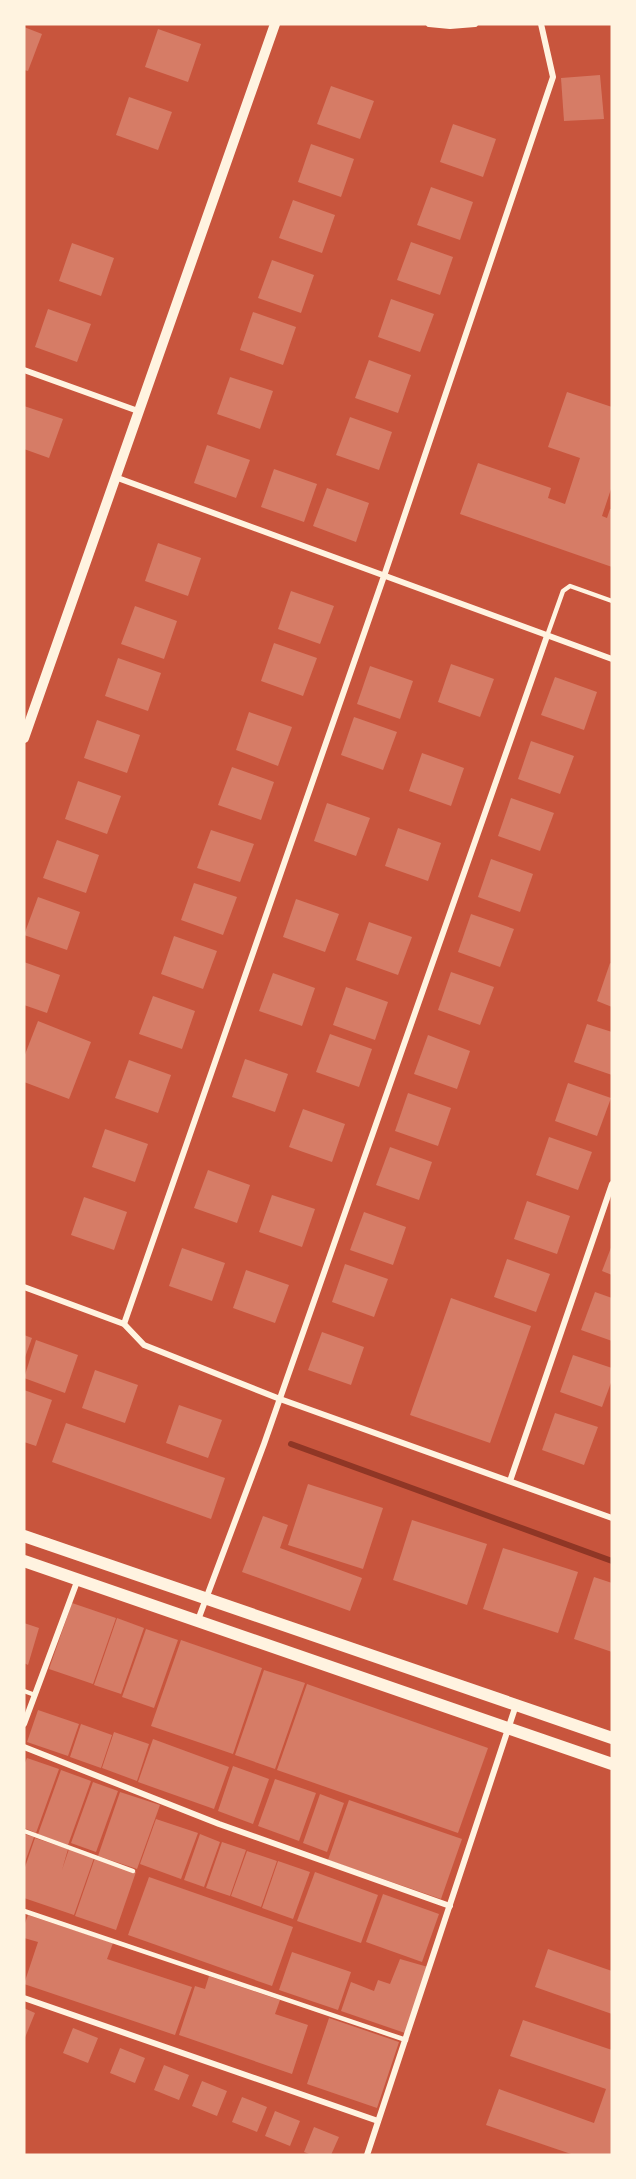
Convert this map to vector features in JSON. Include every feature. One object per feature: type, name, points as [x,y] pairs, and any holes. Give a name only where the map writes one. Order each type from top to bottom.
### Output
[{"type":"main road","points":[[24,1536],[612,1738]]},
{"type":"main road","points":[[24,1561],[612,1764]]},
{"type":"street","points":[[24,738],[275,24]]},
{"type":"street","points":[[429,24],[450,26],[476,24]]},
{"type":"street","points":[[124,1324],[384,576],[553,77],[541,24]]},
{"type":"street","points":[[24,370],[138,411]]},
{"type":"street","points":[[115,477],[612,659]]},
{"type":"street","points":[[198,1620],[276,1411],[548,636]]},
{"type":"street","points":[[510,1481],[612,1184]]},
{"type":"street","points":[[24,1287],[124,1324],[144,1345],[280,1399],[612,1518]]},
{"type":"street","points":[[24,1724],[78,1579]]},
{"type":"street","points":[[367,2155],[516,1705]]},
{"type":"street","points":[[24,1747],[219,1824],[450,1906]]},
{"type":"street","points":[[24,1998],[378,2121]]},
{"type":"lane","points":[[548,636],[563,591],[570,586],[612,601]]},
{"type":"lane","points":[[24,1691],[35,1695]]},
{"type":"lane","points":[[24,1831],[133,1870]]},
{"type":"lane","points":[[24,1911],[406,2040]]},
{"type":"building","points":[[24,27],[42,34],[28,71],[24,70]]},
{"type":"building","points":[[158,29],[201,44],[188,82],[145,67]]},
{"type":"building","points":[[600,75],[604,119],[564,121],[561,78]]},
{"type":"building","points":[[331,86],[374,101],[360,139],[317,124]]},
{"type":"building","points":[[129,97],[172,112],[158,150],[116,135]]},
{"type":"building","points":[[453,124],[496,139],[483,177],[440,162]]},
{"type":"building","points":[[311,144],[354,159],[341,197],[298,182]]},
{"type":"building","points":[[431,187],[473,202],[460,240],[417,225]]},
{"type":"building","points":[[293,200],[335,215],[322,253],[279,238]]},
{"type":"building","points":[[411,242],[453,257],[440,295],[397,280]]},
{"type":"building","points":[[72,243],[114,258],[101,296],[59,281]]},
{"type":"building","points":[[272,260],[314,275],[301,313],[258,298]]},
{"type":"building","points":[[391,299],[434,314],[420,352],[378,337]]},
{"type":"building","points":[[48,309],[91,324],[77,362],[35,347]]},
{"type":"building","points":[[253,312],[296,327],[283,365],[240,350]]},
{"type":"building","points":[[369,360],[411,375],[398,413],[355,398]]},
{"type":"building","points":[[230,377],[273,391],[260,429],[217,414]]},
{"type":"building","points":[[567,392],[612,407],[612,486],[602,516],[607,518],[612,509],[612,567],[460,514],[478,463],[551,488],[548,498],[565,504],[580,458],[548,447]]},
{"type":"building","points":[[24,406],[63,419],[49,458],[24,449]]},
{"type":"building","points":[[350,417],[392,432],[379,470],[336,455]]},
{"type":"building","points":[[207,445],[250,460],[236,498],[194,483]]},
{"type":"building","points":[[274,469],[317,484],[304,522],[261,507]]},
{"type":"building","points":[[327,488],[369,503],[356,542],[313,526]]},
{"type":"building","points":[[158,543],[201,558],[188,596],[145,581]]},
{"type":"building","points":[[291,591],[334,606],[320,644],[278,629]]},
{"type":"building","points":[[135,606],[177,621],[164,659],[121,644]]},
{"type":"building","points":[[274,643],[317,658],[303,696],[261,681]]},
{"type":"building","points":[[118,658],[161,673],[148,711],[105,696]]},
{"type":"building","points":[[451,664],[494,679],[480,717],[438,702]]},
{"type":"building","points":[[370,666],[413,681],[400,719],[357,704]]},
{"type":"building","points":[[555,677],[597,692],[584,730],[541,715]]},
{"type":"building","points":[[249,712],[292,727],[278,766],[236,750]]},
{"type":"building","points":[[354,717],[397,732],[383,770],[341,755]]},
{"type":"building","points":[[97,720],[140,735],[127,773],[84,758]]},
{"type":"building","points":[[531,741],[574,756],[560,794],[518,779]]},
{"type":"building","points":[[422,753],[464,768],[451,806],[409,791]]},
{"type":"building","points":[[232,767],[274,782],[261,820],[218,805]]},
{"type":"building","points":[[78,781],[121,796],[107,834],[65,819]]},
{"type":"building","points":[[511,798],[554,813],[540,851],[498,836]]},
{"type":"building","points":[[327,803],[370,818],[356,856],[314,841]]},
{"type":"building","points":[[398,828],[441,843],[428,881],[385,866]]},
{"type":"building","points":[[211,830],[254,844],[240,882],[197,868]]},
{"type":"building","points":[[57,840],[99,855],[86,893],[43,878]]},
{"type":"building","points":[[491,859],[533,874],[520,912],[478,897]]},
{"type":"building","points":[[194,883],[237,897],[223,935],[181,920]]},
{"type":"building","points":[[38,897],[80,912],[67,950],[24,935]]},
{"type":"building","points":[[296,899],[339,914],[325,952],[283,937]]},
{"type":"building","points":[[471,914],[514,929],[500,967],[458,952]]},
{"type":"building","points":[[369,922],[412,937],[398,975],[356,960]]},
{"type":"building","points":[[174,936],[217,951],[203,989],[161,974]]},
{"type":"building","points":[[24,962],[60,975],[47,1013],[24,1005]]},
{"type":"building","points":[[610,963],[612,964],[612,1007],[597,1001]]},
{"type":"building","points":[[451,972],[494,987],[480,1025],[438,1010]]},
{"type":"building","points":[[273,973],[315,988],[302,1026],[259,1011]]},
{"type":"building","points":[[346,987],[388,1002],[375,1040],[333,1025]]},
{"type":"building","points":[[153,996],[195,1011],[182,1049],[139,1034]]},
{"type":"building","points":[[38,1021],[91,1042],[69,1099],[24,1082],[24,1057]]},
{"type":"building","points":[[587,1024],[612,1032],[612,1075],[574,1062]]},
{"type":"building","points":[[330,1034],[372,1049],[359,1087],[316,1072]]},
{"type":"building","points":[[428,1035],[470,1051],[457,1089],[414,1074]]},
{"type":"building","points":[[245,1059],[288,1074],[275,1112],[232,1097]]},
{"type":"building","points":[[129,1060],[171,1075],[158,1113],[115,1098]]},
{"type":"building","points":[[568,1083],[611,1098],[597,1136],[555,1121]]},
{"type":"building","points":[[408,1093],[451,1108],[438,1146],[395,1131]]},
{"type":"building","points":[[303,1109],[345,1124],[332,1162],[289,1147]]},
{"type":"building","points":[[105,1129],[148,1144],[135,1182],[92,1167]]},
{"type":"building","points":[[549,1137],[592,1152],[578,1190],[536,1175]]},
{"type":"building","points":[[390,1147],[432,1162],[419,1200],[376,1185]]},
{"type":"building","points":[[208,1170],[250,1185],[237,1223],[194,1208]]},
{"type":"building","points":[[272,1195],[315,1209],[302,1247],[259,1232]]},
{"type":"building","points":[[84,1197],[127,1212],[114,1250],[71,1235]]},
{"type":"building","points":[[527,1201],[570,1216],[557,1254],[514,1239]]},
{"type":"building","points":[[364,1212],[406,1227],[393,1265],[350,1250]]},
{"type":"building","points":[[612,1245],[612,1275],[602,1271]]},
{"type":"building","points":[[182,1248],[225,1263],[212,1301],[169,1286]]},
{"type":"building","points":[[507,1259],[550,1274],[536,1312],[494,1297]]},
{"type":"building","points":[[345,1264],[388,1279],[374,1317],[332,1302]]},
{"type":"building","points":[[246,1270],[289,1285],[275,1323],[233,1308]]},
{"type":"building","points":[[595,1292],[612,1298],[612,1341],[581,1330]]},
{"type":"building","points":[[451,1298],[531,1326],[490,1443],[410,1415]]},
{"type":"building","points":[[322,1332],[364,1347],[351,1385],[308,1370]]},
{"type":"building","points":[[24,1335],[32,1338],[24,1360]]},
{"type":"building","points":[[36,1340],[78,1355],[65,1393],[24,1378]]},
{"type":"building","points":[[573,1355],[612,1368],[612,1380],[602,1407],[560,1392]]},
{"type":"building","points":[[95,1370],[138,1385],[125,1423],[82,1408]]},
{"type":"building","points":[[24,1390],[52,1400],[36,1446],[24,1442]]},
{"type":"building","points":[[179,1405],[222,1420],[208,1458],[166,1443]]},
{"type":"building","points":[[555,1413],[598,1427],[584,1465],[542,1450]]},
{"type":"building","points":[[66,1423],[225,1478],[211,1519],[52,1462]]},
{"type":"building","points":[[308,1484],[383,1508],[363,1569],[288,1545]]},
{"type":"building","points":[[263,1516],[288,1525],[280,1548],[362,1578],[350,1611],[242,1572]]},
{"type":"building","points":[[412,1520],[487,1544],[467,1605],[393,1580]]},
{"type":"building","points":[[503,1548],[578,1572],[558,1633],[483,1609]]},
{"type":"building","points":[[594,1577],[612,1583],[612,1652],[574,1639]]},
{"type":"building","points":[[72,1603],[116,1618],[93,1684],[49,1669]]},
{"type":"building","points":[[117,1618],[144,1628],[121,1694],[94,1685]]},
{"type":"building","points":[[24,1623],[39,1628],[28,1665],[24,1663]]},
{"type":"building","points":[[146,1629],[178,1640],[154,1708],[122,1697]]},
{"type":"building","points":[[181,1640],[262,1668],[233,1754],[151,1726]]},
{"type":"building","points":[[264,1670],[305,1683],[275,1769],[235,1755]]},
{"type":"building","points":[[307,1684],[488,1748],[458,1833],[277,1770]]},
{"type":"building","points":[[38,1710],[79,1724],[68,1756],[27,1742]]},
{"type":"building","points":[[81,1724],[112,1735],[101,1768],[70,1757]]},
{"type":"building","points":[[114,1732],[149,1744],[137,1781],[102,1768]]},
{"type":"building","points":[[153,1739],[229,1767],[214,1809],[138,1782]]},
{"type":"building","points":[[27,1758],[59,1769],[36,1833],[24,1828],[24,1765]]},
{"type":"building","points":[[233,1766],[269,1779],[253,1824],[218,1811]]},
{"type":"building","points":[[61,1770],[91,1781],[68,1845],[38,1834]]},
{"type":"building","points":[[275,1779],[316,1793],[299,1841],[258,1826]]},
{"type":"building","points":[[93,1782],[118,1791],[96,1852],[71,1843]]},
{"type":"building","points":[[120,1792],[160,1805],[137,1869],[98,1856]]},
{"type":"building","points":[[320,1794],[344,1803],[327,1852],[303,1843]]},
{"type":"building","points":[[349,1800],[462,1839],[441,1899],[328,1860]]},
{"type":"building","points":[[156,1819],[198,1833],[181,1879],[140,1864]]},
{"type":"building","points":[[24,1834],[34,1837],[24,1865]]},
{"type":"building","points":[[200,1834],[220,1842],[204,1887],[184,1880]]},
{"type":"building","points":[[35,1838],[68,1849],[62,1870],[69,1849],[94,1858],[74,1915],[24,1898],[24,1870]]},
{"type":"building","points":[[222,1842],[246,1850],[230,1896],[206,1888]]},
{"type":"building","points":[[247,1851],[277,1861],[261,1907],[231,1896]]},
{"type":"building","points":[[95,1858],[136,1872],[116,1930],[75,1916]]},
{"type":"building","points":[[278,1861],[310,1872],[293,1919],[262,1908]]},
{"type":"building","points":[[315,1872],[378,1895],[361,1943],[297,1921]]},
{"type":"building","points":[[149,1877],[293,1927],[272,1986],[128,1935]]},
{"type":"building","points":[[383,1894],[439,1914],[422,1962],[366,1942]]},
{"type":"building","points":[[28,1915],[113,1943],[107,1959],[192,1987],[175,2035],[24,1984],[38,1942],[24,1938],[24,1926]]},
{"type":"building","points":[[548,1949],[612,1971],[612,2014],[535,1987]]},
{"type":"building","points":[[292,1952],[351,1972],[338,2010],[279,1990]]},
{"type":"building","points":[[400,1959],[428,1967],[405,2033],[341,2011],[351,1982],[374,1991],[378,1980],[390,1984]]},
{"type":"building","points":[[209,1976],[280,2000],[275,2014],[308,2025],[292,2074],[179,2035],[195,1986],[205,1989]]},
{"type":"building","points":[[24,2008],[35,2013],[24,2040]]},
{"type":"building","points":[[329,2018],[399,2042],[377,2108],[307,2084]]},
{"type":"building","points":[[523,2020],[612,2050],[612,2155],[574,2155],[486,2125],[499,2089],[594,2123],[606,2089],[510,2056]]},
{"type":"building","points":[[73,2028],[98,2038],[88,2063],[63,2053]]},
{"type":"building","points":[[120,2048],[145,2058],[135,2083],[110,2073]]},
{"type":"building","points":[[164,2065],[189,2075],[179,2100],[154,2090]]},
{"type":"building","points":[[202,2081],[227,2091],[217,2116],[192,2106]]},
{"type":"building","points":[[242,2097],[267,2107],[257,2132],[232,2122]]},
{"type":"building","points":[[275,2111],[300,2121],[290,2146],[265,2136]]},
{"type":"building","points":[[314,2127],[339,2137],[331,2155],[312,2155],[304,2152]]},
{"type":"waterway","points":[[291,1444],[612,1561]]}]
